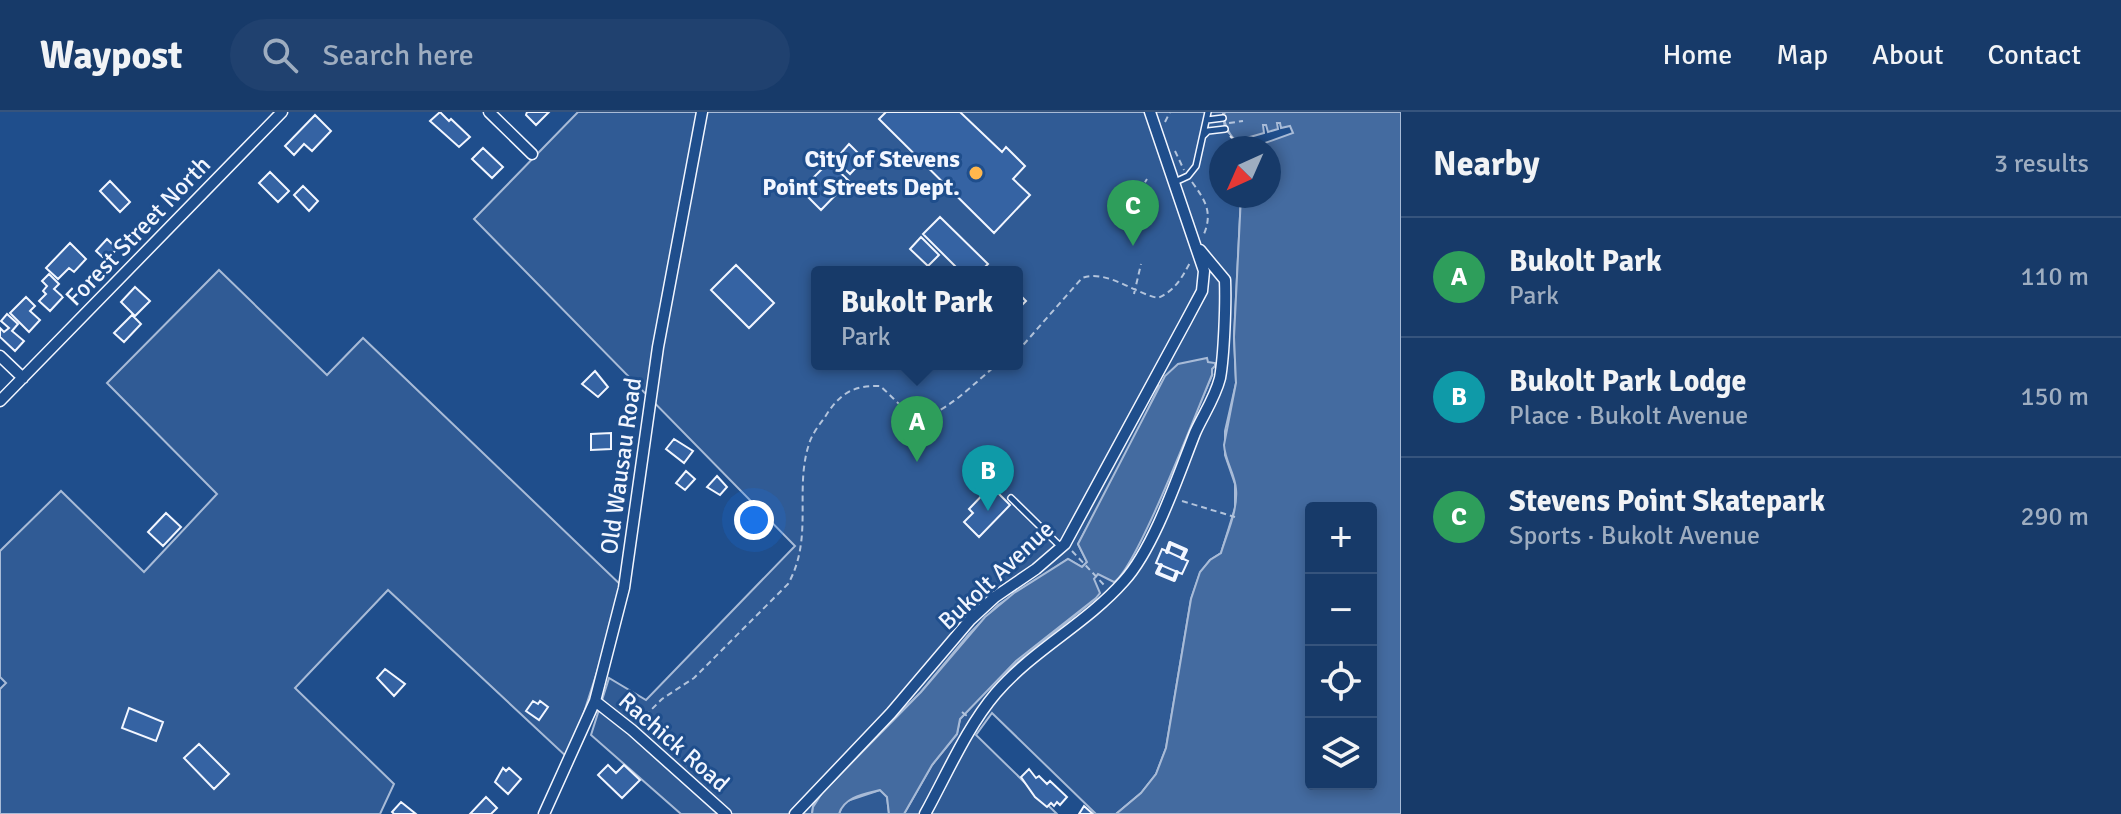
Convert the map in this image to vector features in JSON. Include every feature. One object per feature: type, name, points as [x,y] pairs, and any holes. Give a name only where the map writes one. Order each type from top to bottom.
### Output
[{"type":"street","name":"Forest Street North","points":[[0,401],[282,112]]},
{"type":"street","points":[[489,112],[532,154]]},
{"type":"street","name":"Old Wausau Road","points":[[544,814],[595,701],[624,588],[658,347],[702,112]]},
{"type":"street","name":"Bukolt Avenue","points":[[795,814],[891,713],[970,620],[995,597],[1063,546],[1081,518],[1202,291],[1204,271],[1198,241],[1150,112]]},
{"type":"street","name":"Bukolt Avenue","points":[[925,814],[959,755],[970,728],[994,695],[1028,661],[1099,606],[1132,572],[1169,498],[1220,375],[1225,280],[1198,241]]},
{"type":"street","points":[[0,356],[23,378]]},
{"type":"street","name":"Rachick Road","points":[[595,701],[726,814]]},
{"type":"lane","points":[[1174,183],[1188,176],[1196,166],[1208,112]]},
{"type":"lane","points":[[1206,121],[1223,118]]},
{"type":"lane","points":[[1200,140],[1208,131],[1225,129]]},
{"type":"lane","points":[[1011,498],[1063,546]]},
{"type":"path","points":[[1165,123],[1170,112]]},
{"type":"path","points":[[1173,146],[1183,170]]},
{"type":"path","points":[[1128,217],[1127,211],[1147,179]]},
{"type":"path","points":[[1191,181],[1209,209],[1209,221],[1198,241]]},
{"type":"path","points":[[1023,345],[1082,278],[1092,275],[1105,278],[1135,292],[1158,298],[1168,293],[1183,277],[1194,256]]},
{"type":"path","points":[[1135,292],[1141,264]]},
{"type":"path","points":[[632,730],[662,699],[694,678],[788,584],[803,538],[805,462],[810,441],[836,399],[857,388],[880,386],[917,416],[938,412],[990,370]]},
{"type":"path","points":[[922,440],[935,427],[938,412]]},
{"type":"path","points":[[1169,498],[1235,517]]},
{"type":"path","points":[[1063,546],[1085,564],[1112,594]]},
{"type":"shaded area","points":[[578,112],[1226,112],[1223,114],[1225,129],[1232,136],[1209,136],[1209,208],[1240,208],[1234,337],[1236,383],[1225,431],[1225,455],[1235,484],[1235,508],[1221,553],[1210,560],[1200,573],[1191,599],[1166,748],[1156,774],[1141,793],[1116,814],[1096,814],[992,713],[976,735],[1057,814],[904,814],[932,765],[957,734],[960,719],[996,680],[1096,598],[1093,579],[1098,574],[1122,576],[1149,523],[1212,375],[1159,386],[1132,444],[1078,544],[1087,562],[1082,567],[1068,559],[998,605],[969,634],[921,692],[822,793],[813,806],[812,814],[681,814],[591,735],[609,678],[646,700],[795,546],[474,219]]},
{"type":"shaded area","points":[[1226,112],[1401,112],[1401,814],[1116,814],[1141,793],[1156,774],[1166,748],[1191,599],[1200,572],[1221,553],[1235,505],[1235,483],[1224,445],[1236,383],[1234,337],[1240,208],[1281,208],[1281,136],[1231,136],[1223,114]]},
{"type":"shaded area","points":[[219,270],[327,375],[363,338],[624,588],[569,759],[388,590],[295,688],[394,784],[380,814],[0,814],[0,689],[6,683],[0,677],[0,551],[61,491],[144,572],[217,494],[107,383]]},
{"type":"shaded area","points":[[1207,358],[1208,362],[1215,363],[1212,375],[1151,520],[1124,571],[1114,582],[1098,574],[1094,579],[1100,593],[1096,598],[1016,661],[960,719],[957,734],[932,765],[904,814],[889,814],[887,797],[880,790],[850,800],[839,814],[812,814],[822,793],[921,692],[985,617],[1014,593],[1068,559],[1082,567],[1087,562],[1078,544],[1165,376],[1178,364]]},
{"type":"shaded area","points":[[880,790],[887,797],[889,814],[839,814],[847,801]]},
{"type":"pier","points":[[1277,123],[1280,123],[1281,128],[1290,126],[1293,133],[1281,137],[1254,136],[1264,133],[1263,125],[1266,125],[1268,132],[1278,129]]},
{"type":"building","points":[[440,112],[470,137],[459,147],[430,121]]},
{"type":"building","points":[[527,112],[549,112],[536,125],[526,115]]},
{"type":"building","name":"City of Stevens Point Streets Dept.","points":[[886,112],[960,112],[1002,152],[1006,147],[1025,166],[1013,179],[1030,195],[994,233],[879,119]]},
{"type":"building","points":[[315,115],[331,131],[312,151],[304,144],[294,155],[285,146]]},
{"type":"building","points":[[849,144],[864,159],[850,174],[835,160]]},
{"type":"building","points":[[483,148],[503,167],[492,178],[472,159]]},
{"type":"building","points":[[829,162],[849,181],[821,210],[801,190]]},
{"type":"building","points":[[270,172],[289,191],[278,202],[259,183]]},
{"type":"building","points":[[110,181],[130,202],[120,212],[100,191]]},
{"type":"building","points":[[303,186],[318,201],[309,211],[294,195]]},
{"type":"building","points":[[940,217],[988,264],[955,266],[923,234]]},
{"type":"building","points":[[921,237],[939,255],[928,266],[910,249]]},
{"type":"building","points":[[107,239],[117,249],[106,260],[96,251]]},
{"type":"building","points":[[70,243],[86,259],[74,272],[69,268],[58,279],[46,268]]},
{"type":"building","points":[[736,265],[774,303],[749,328],[711,290]]},
{"type":"building","points":[[49,274],[59,284],[54,289],[63,297],[50,311],[39,301],[46,294],[43,291],[47,286],[42,281]]},
{"type":"building","points":[[135,287],[150,301],[135,316],[121,302]]},
{"type":"building","points":[[26,297],[35,306],[30,311],[40,320],[29,332],[10,313]]},
{"type":"building","points":[[7,314],[18,324],[12,331],[24,341],[15,351],[0,337],[0,328],[4,332],[9,328],[1,321]]},
{"type":"building","points":[[132,315],[141,324],[124,342],[114,333]]},
{"type":"building","points":[[595,371],[608,387],[598,397],[582,384]]},
{"type":"building","points":[[927,419],[935,427],[922,440],[914,432]]},
{"type":"building","points":[[611,433],[611,449],[591,450],[591,434]]},
{"type":"building","points":[[674,439],[693,451],[684,463],[666,449]]},
{"type":"building","points":[[686,471],[695,479],[685,490],[676,483]]},
{"type":"building","points":[[717,476],[727,487],[720,495],[707,487]]},
{"type":"building","points":[[991,486],[1010,505],[979,537],[964,522],[973,513],[969,509]]},
{"type":"building","points":[[166,513],[181,527],[163,546],[148,532]]},
{"type":"building","points":[[1162,549],[1188,561],[1182,574],[1156,563]]},
{"type":"building","points":[[385,669],[405,684],[394,696],[377,678]]},
{"type":"building","points":[[533,701],[538,704],[540,701],[548,707],[539,720],[526,711]]},
{"type":"building","points":[[129,708],[163,722],[156,741],[122,728]]},
{"type":"building","points":[[199,744],[229,774],[214,789],[184,758]]},
{"type":"building","points":[[608,765],[616,773],[624,765],[640,780],[622,798],[598,775]]},
{"type":"building","points":[[503,768],[506,771],[509,768],[521,779],[508,794],[495,782]]},
{"type":"building","points":[[1029,769],[1036,778],[1039,776],[1047,784],[1050,781],[1067,797],[1060,805],[1057,802],[1047,807],[1035,797],[1021,777]]},
{"type":"building","points":[[486,797],[497,808],[491,814],[470,814]]},
{"type":"building","points":[[401,802],[416,814],[394,814],[392,812]]},
{"type":"building","points":[[1084,806],[1093,814],[1079,814]]},
{"type":"wall","points":[[1167,552],[1170,543],[1186,550],[1182,558]]},
{"type":"wall","points":[[1161,565],[1157,573],[1174,580],[1177,572]]},
{"type":"place","name":"City of Stevens Point Streets Dept.","points":[[976,173]]},
{"type":"place","name":"Stevens Point Skatepark","points":[[1133,246]]},
{"type":"place","name":"Bukolt Park","points":[[917,462]]},
{"type":"place","name":"Bukolt Park Lodge","points":[[988,511]]}]
